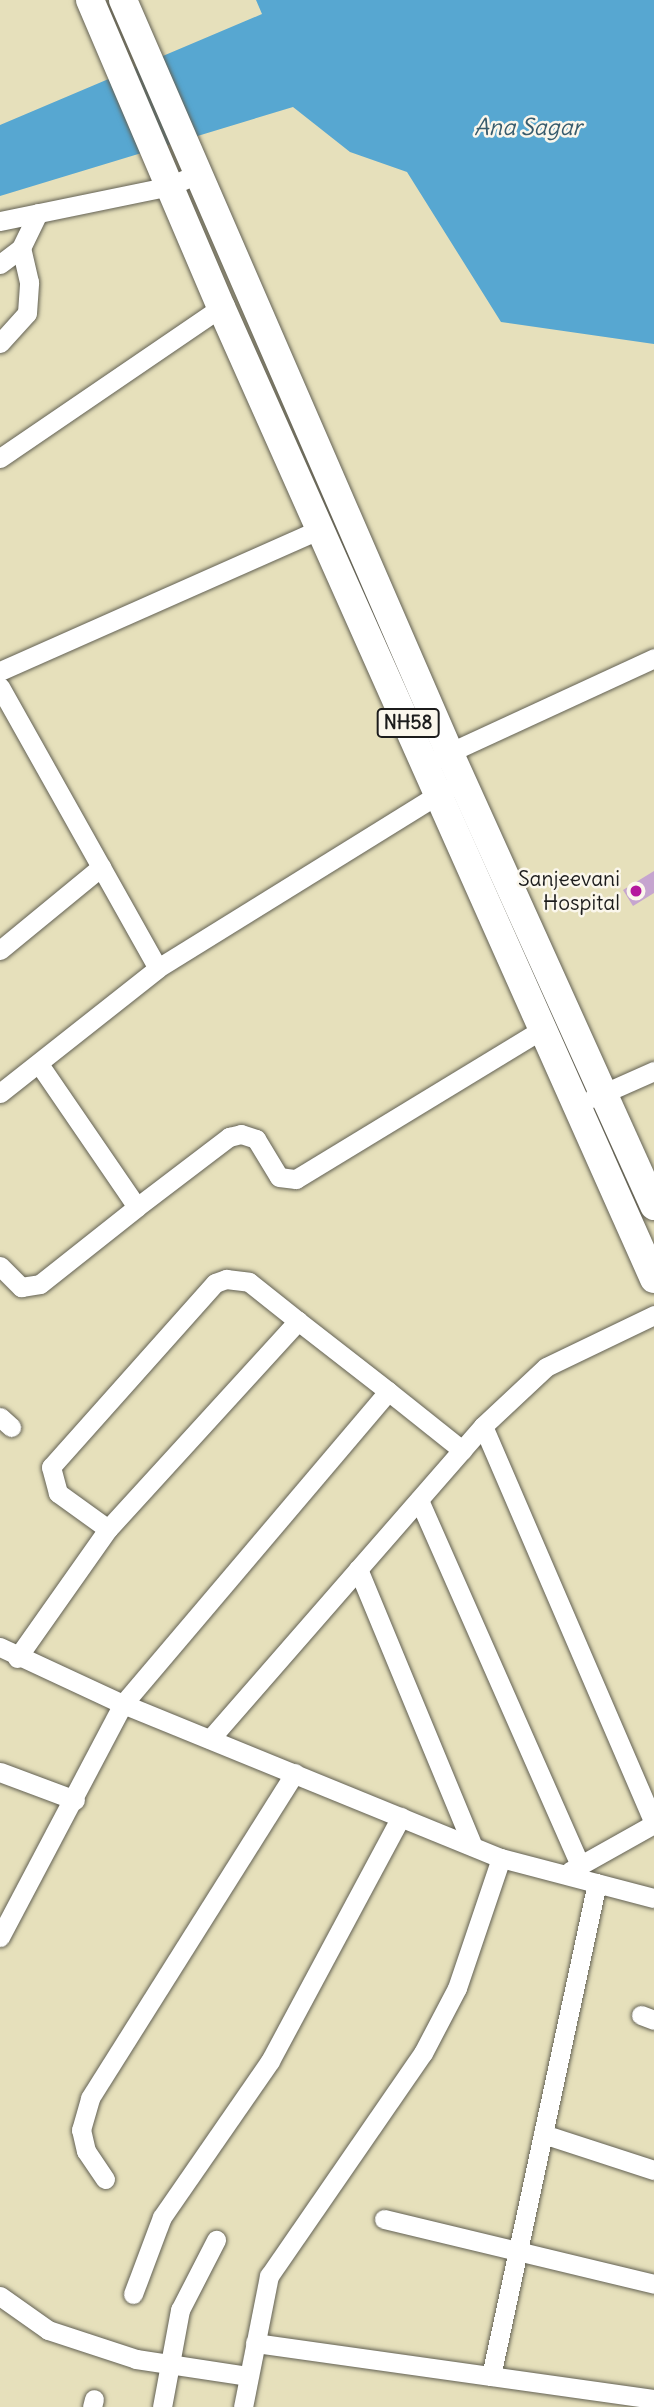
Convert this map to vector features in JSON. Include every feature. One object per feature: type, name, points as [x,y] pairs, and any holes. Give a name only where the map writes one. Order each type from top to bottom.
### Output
[{"type":"highway","name":"NH58","points":[[90,0],[221,307],[322,528],[438,758]]},
{"type":"highway","name":"NH58","points":[[122,0],[193,164],[438,758],[592,1099],[654,1279]]},
{"type":"highway","name":"NH58","points":[[451,787],[543,1030],[592,1099],[654,1206]]},
{"type":"street","points":[[0,221],[38,214],[166,176],[193,164]]},
{"type":"street","points":[[0,264],[21,248],[38,214]]},
{"type":"street","points":[[0,343],[27,313],[29,282],[21,248]]},
{"type":"street","points":[[0,458],[221,307]]},
{"type":"street","points":[[0,671],[322,528]]},
{"type":"street","points":[[438,758],[654,658]]},
{"type":"street","points":[[0,687],[158,968]]},
{"type":"street","points":[[0,1093],[158,968],[451,787]]},
{"type":"street","points":[[0,950],[101,867]]},
{"type":"street","points":[[0,1266],[21,1287],[40,1284],[136,1207],[229,1137],[240,1133],[257,1139],[279,1177],[296,1179],[543,1030]]},
{"type":"street","points":[[39,1064],[136,1207]]},
{"type":"street","points":[[592,1099],[654,1071]]},
{"type":"street","points":[[108,1529],[58,1493],[51,1467],[215,1283],[226,1279],[250,1282],[462,1450]]},
{"type":"street","points":[[210,1739],[483,1426],[545,1367],[654,1315]]},
{"type":"street","points":[[298,1321],[108,1529],[8,1653],[123,1704],[501,1858],[572,1870],[597,1883],[654,1898]]},
{"type":"street","points":[[0,1937],[75,1800],[123,1704],[388,1391]]},
{"type":"street","points":[[483,1426],[653,1825],[572,1870]]},
{"type":"street","points":[[419,1500],[572,1870]]},
{"type":"street","points":[[358,1569],[473,1846]]},
{"type":"street","points":[[0,1772],[75,1800]]},
{"type":"street","points":[[105,2179],[86,2151],[81,2130],[90,2098],[295,1773]]},
{"type":"street","points":[[133,2294],[162,2217],[270,2061],[401,1817]]},
{"type":"street","points":[[243,2407],[269,2276],[423,2053],[457,1988],[501,1858]]},
{"type":"street","points":[[491,2376],[597,1883]]},
{"type":"street","points":[[543,2134],[654,2170]]},
{"type":"street","points":[[384,2219],[517,2254],[654,2284]]},
{"type":"street","points":[[162,2407],[180,2310],[216,2240]]},
{"type":"street","points":[[0,2296],[48,2330],[136,2359],[249,2376]]},
{"type":"street","points":[[255,2343],[654,2399]]},
{"type":"water","name":"Ana Sagar","points":[[256,0],[654,0],[654,344],[501,322],[407,172],[350,152],[293,107],[0,196],[0,125],[262,14]]},
{"type":"building","points":[[654,871],[654,893],[633,906],[623,890]]},
{"type":"place","name":"Sanjeevani Hospital","points":[[636,891]]}]
